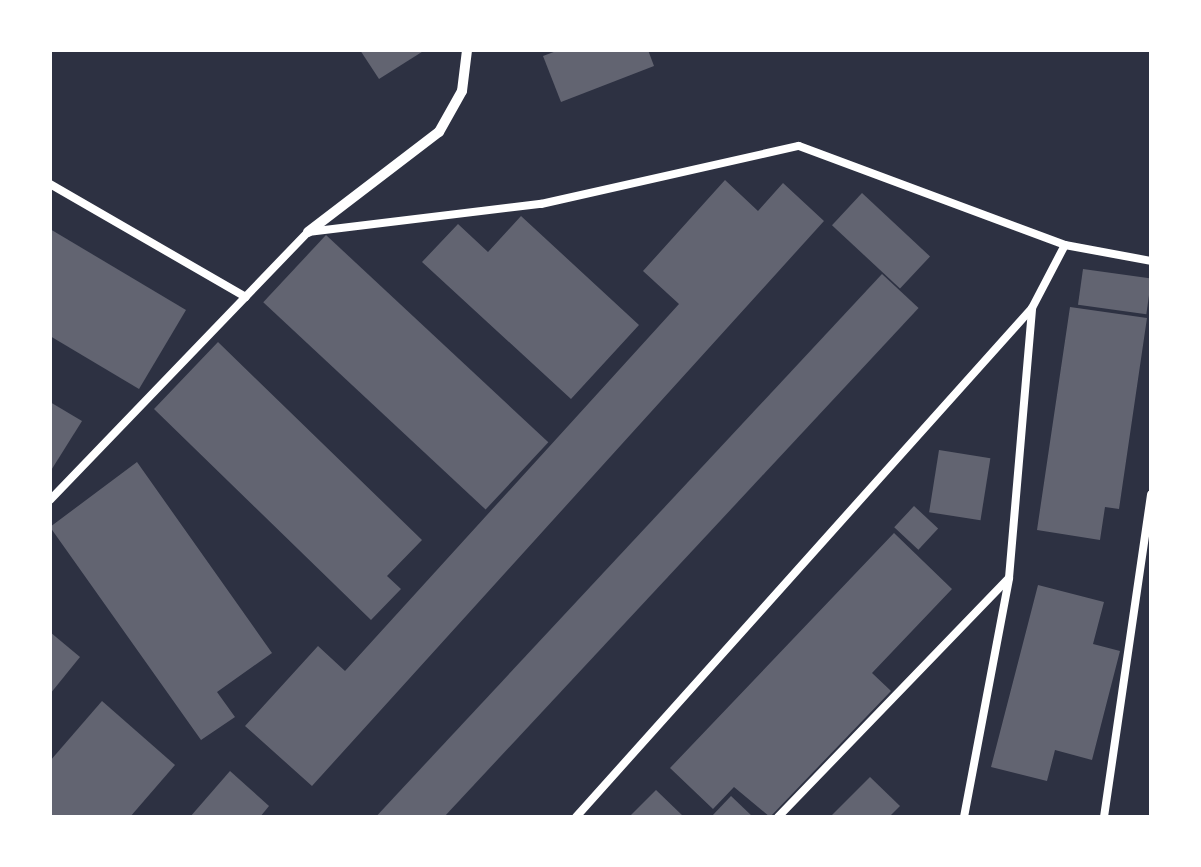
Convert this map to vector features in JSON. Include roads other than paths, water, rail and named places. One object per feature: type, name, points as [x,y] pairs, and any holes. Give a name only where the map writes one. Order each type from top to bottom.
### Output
[{"type":"street","points":[[308,232],[440,132],[462,91],[467,50]]},
{"type":"lane","points":[[50,500],[308,232],[541,204],[799,146],[1065,244],[1151,262]]},
{"type":"lane","points":[[50,184],[246,297]]},
{"type":"lane","points":[[576,817],[1032,308],[1065,244]]},
{"type":"lane","points":[[964,817],[1010,578],[1032,308]]},
{"type":"lane","points":[[1104,817],[1151,494]]},
{"type":"lane","points":[[778,817],[1010,578]]}]
